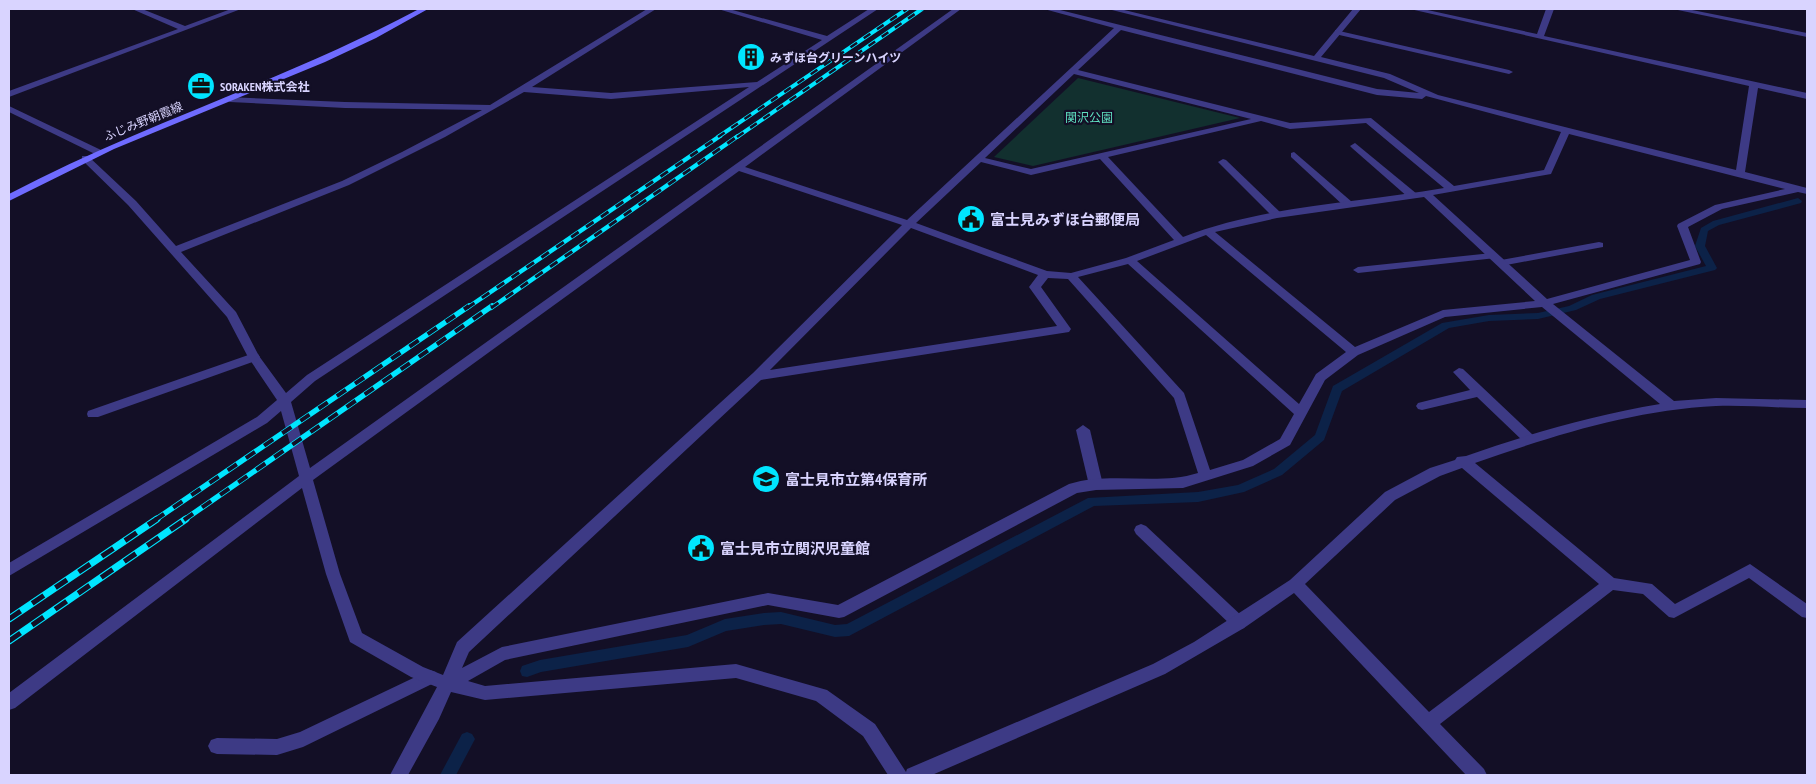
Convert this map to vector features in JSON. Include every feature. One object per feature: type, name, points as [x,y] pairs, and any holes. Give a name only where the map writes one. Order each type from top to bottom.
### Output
[{"type":"main road","name":"ふじみ野朝霞線","points":[[9,198],[98,152],[359,44],[424,9]]},
{"type":"street","points":[[136,9],[183,28]]},
{"type":"street","points":[[9,94],[237,9]]},
{"type":"street","points":[[176,250],[368,172],[440,136],[577,57],[652,9]]},
{"type":"street","points":[[722,9],[827,39]]},
{"type":"street","points":[[9,570],[254,425],[311,378],[874,9]]},
{"type":"street","points":[[9,703],[306,478],[958,9]]},
{"type":"street","points":[[1048,9],[1377,92],[1435,97]]},
{"type":"street","points":[[1112,9],[1386,76],[1435,97],[1802,190]]},
{"type":"street","points":[[1315,59],[1357,9]]},
{"type":"street","points":[[1414,9],[1807,96]]},
{"type":"street","points":[[1540,37],[1550,9]]},
{"type":"street","points":[[1677,9],[1806,34]]},
{"type":"street","points":[[399,775],[448,684],[463,647],[757,376],[910,224],[1120,27]]},
{"type":"street","points":[[1338,32],[1510,72]]},
{"type":"street","points":[[1074,72],[1290,126],[1368,120],[1452,188]]},
{"type":"street","points":[[520,89],[611,96],[759,84]]},
{"type":"street","points":[[1740,174],[1754,84]]},
{"type":"street","points":[[230,99],[345,105],[489,107]]},
{"type":"street","points":[[9,109],[98,152]]},
{"type":"street","points":[[980,159],[1031,172],[1260,120]]},
{"type":"street","points":[[736,167],[910,224],[1045,274],[1071,276],[1130,260],[1207,231],[1277,214],[1413,196],[1548,172],[1566,131]]},
{"type":"street","points":[[1355,146],[1413,196]]},
{"type":"street","points":[[1102,156],[1180,240]]},
{"type":"street","points":[[1294,156],[1348,204]]},
{"type":"street","points":[[85,158],[106,176],[176,250],[232,315],[254,357],[284,400],[333,574],[356,637],[430,677],[448,684],[485,693],[736,671],[821,695],[869,730],[898,775]]},
{"type":"street","points":[[1224,162],[1277,214]]},
{"type":"street","points":[[448,684],[502,654],[768,599],[839,612],[1074,488],[1096,485],[1183,483],[1248,463],[1285,442],[1320,378],[1354,352],[1443,314],[1547,305],[1696,262],[1682,226],[1719,207],[1802,190]]},
{"type":"street","points":[[1425,194],[1562,318],[1671,406]]},
{"type":"street","points":[[1207,231],[1354,352]]},
{"type":"street","points":[[1358,270],[1496,259],[1599,245]]},
{"type":"street","points":[[1130,260],[1301,414]]},
{"type":"street","points":[[757,376],[1065,329],[1035,287],[1045,274]]},
{"type":"street","points":[[1071,276],[1180,396],[1206,477]]},
{"type":"street","points":[[93,414],[254,357]]},
{"type":"street","points":[[1459,372],[1529,439]]},
{"type":"street","points":[[1422,406],[1478,392]]},
{"type":"street","points":[[913,775],[1160,669],[1239,623],[1295,584],[1390,496],[1462,460],[1529,439],[1615,416],[1671,406],[1716,402],[1807,404]]},
{"type":"street","points":[[1083,430],[1096,485]]},
{"type":"street","points":[[1462,460],[1610,584],[1647,588],[1674,612],[1750,570],[1807,612]]},
{"type":"street","points":[[1141,530],[1239,623]]},
{"type":"street","points":[[1295,584],[1478,775]]},
{"type":"street","points":[[1428,723],[1610,584]]},
{"type":"street","points":[[217,746],[277,747],[294,742],[430,677]]},
{"type":"green space","name":"関沢公園","points":[[1078,78],[1240,118],[1033,166],[994,157]]},
{"type":"waterway","points":[[527,671],[540,666],[688,641],[725,625],[764,619],[781,618],[835,631],[849,630],[1092,501],[1198,497],[1240,489],[1278,472],[1320,437],[1337,389],[1446,325],[1489,318],[1538,316],[1572,308],[1596,297],[1712,268],[1700,246],[1704,230],[1716,223],[1798,201]]},
{"type":"waterway","points":[[448,775],[467,739]]},
{"type":"railway","points":[[718,137],[907,9]]},
{"type":"railway","points":[[737,137],[922,9]]},
{"type":"railway","points":[[467,308],[720,136]]},
{"type":"railway","points":[[491,308],[738,136]]},
{"type":"railway","points":[[155,520],[469,306]]},
{"type":"railway","points":[[184,520],[492,306]]},
{"type":"railway","points":[[9,619],[157,519]]},
{"type":"railway","points":[[9,641],[186,519]]},
{"type":"place","name":"みずほ台グリーンハイツ","points":[[751,57]]},
{"type":"place","name":"SORAKEN株式会社","points":[[201,86]]},
{"type":"place","name":"富士見みずほ台郵便局","points":[[971,219]]},
{"type":"place","name":"富士見市立第4保育所","points":[[766,479]]},
{"type":"place","name":"富士見市立関沢児童館","points":[[701,548]]}]
